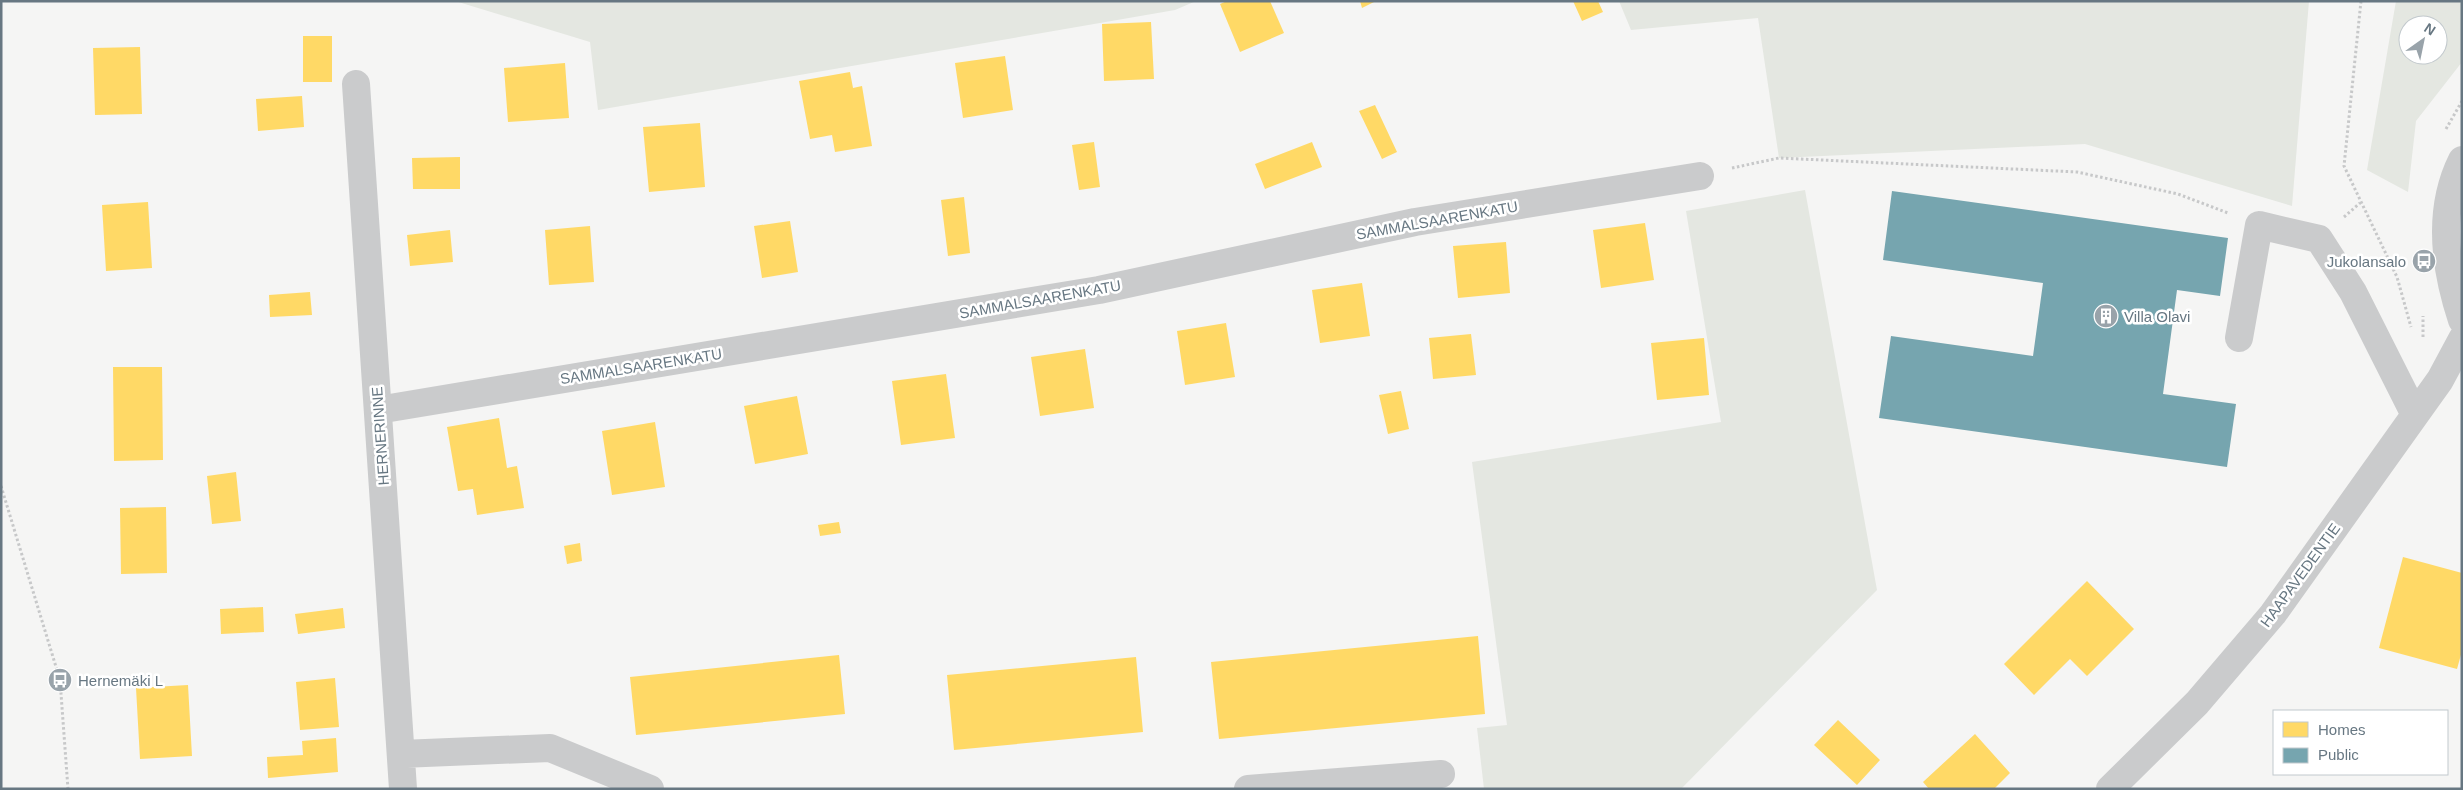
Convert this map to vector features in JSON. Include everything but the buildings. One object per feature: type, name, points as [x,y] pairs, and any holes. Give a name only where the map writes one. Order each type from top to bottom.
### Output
[{"type":"street","name":"HERNERINNE","points":[[356,84],[402,789]]},
{"type":"street","points":[[2462,160],[2449,192],[2446,214],[2451,288],[2462,320]]},
{"type":"street","name":"SAMMALSAARENKATU","points":[[378,410],[1099,290],[1415,222],[1700,176]]},
{"type":"street","points":[[2239,338],[2259,225],[2319,239],[2353,292],[2415,415]]},
{"type":"street","name":"HAAPAVEDENTIE","points":[[2110,789],[2197,703],[2273,614],[2440,380],[2462,339]]},
{"type":"street","points":[[401,754],[550,748],[650,789]]},
{"type":"street","points":[[1248,789],[1441,774]]},
{"type":"path","points":[[2361,1],[2344,166],[2396,277],[2412,329]]},
{"type":"path","points":[[1700,176],[1779,158],[2077,172],[2178,194],[2259,225]]},
{"type":"path","points":[[1,486],[60,680],[68,789]]},
{"type":"shaded area","points":[[455,1],[1196,1],[1175,10],[598,110],[590,42]]},
{"type":"shaded area","points":[[1619,1],[2309,1],[2292,206],[2085,144],[1779,158],[1758,18],[1631,30]]},
{"type":"shaded area","points":[[2396,1],[2462,1],[2462,62],[2416,121],[2408,192],[2367,170]]},
{"type":"shaded area","points":[[1805,190],[1877,590],[1681,789],[1484,789],[1477,728],[1507,725],[1472,462],[1721,422],[1686,211]]},
{"type":"place","name":"Jukolansalo","points":[[2424,261]]},
{"type":"place","name":"Villa Olavi","points":[[2106,316]]},
{"type":"place","name":"Hernemäki L","points":[[60,680]]}]
